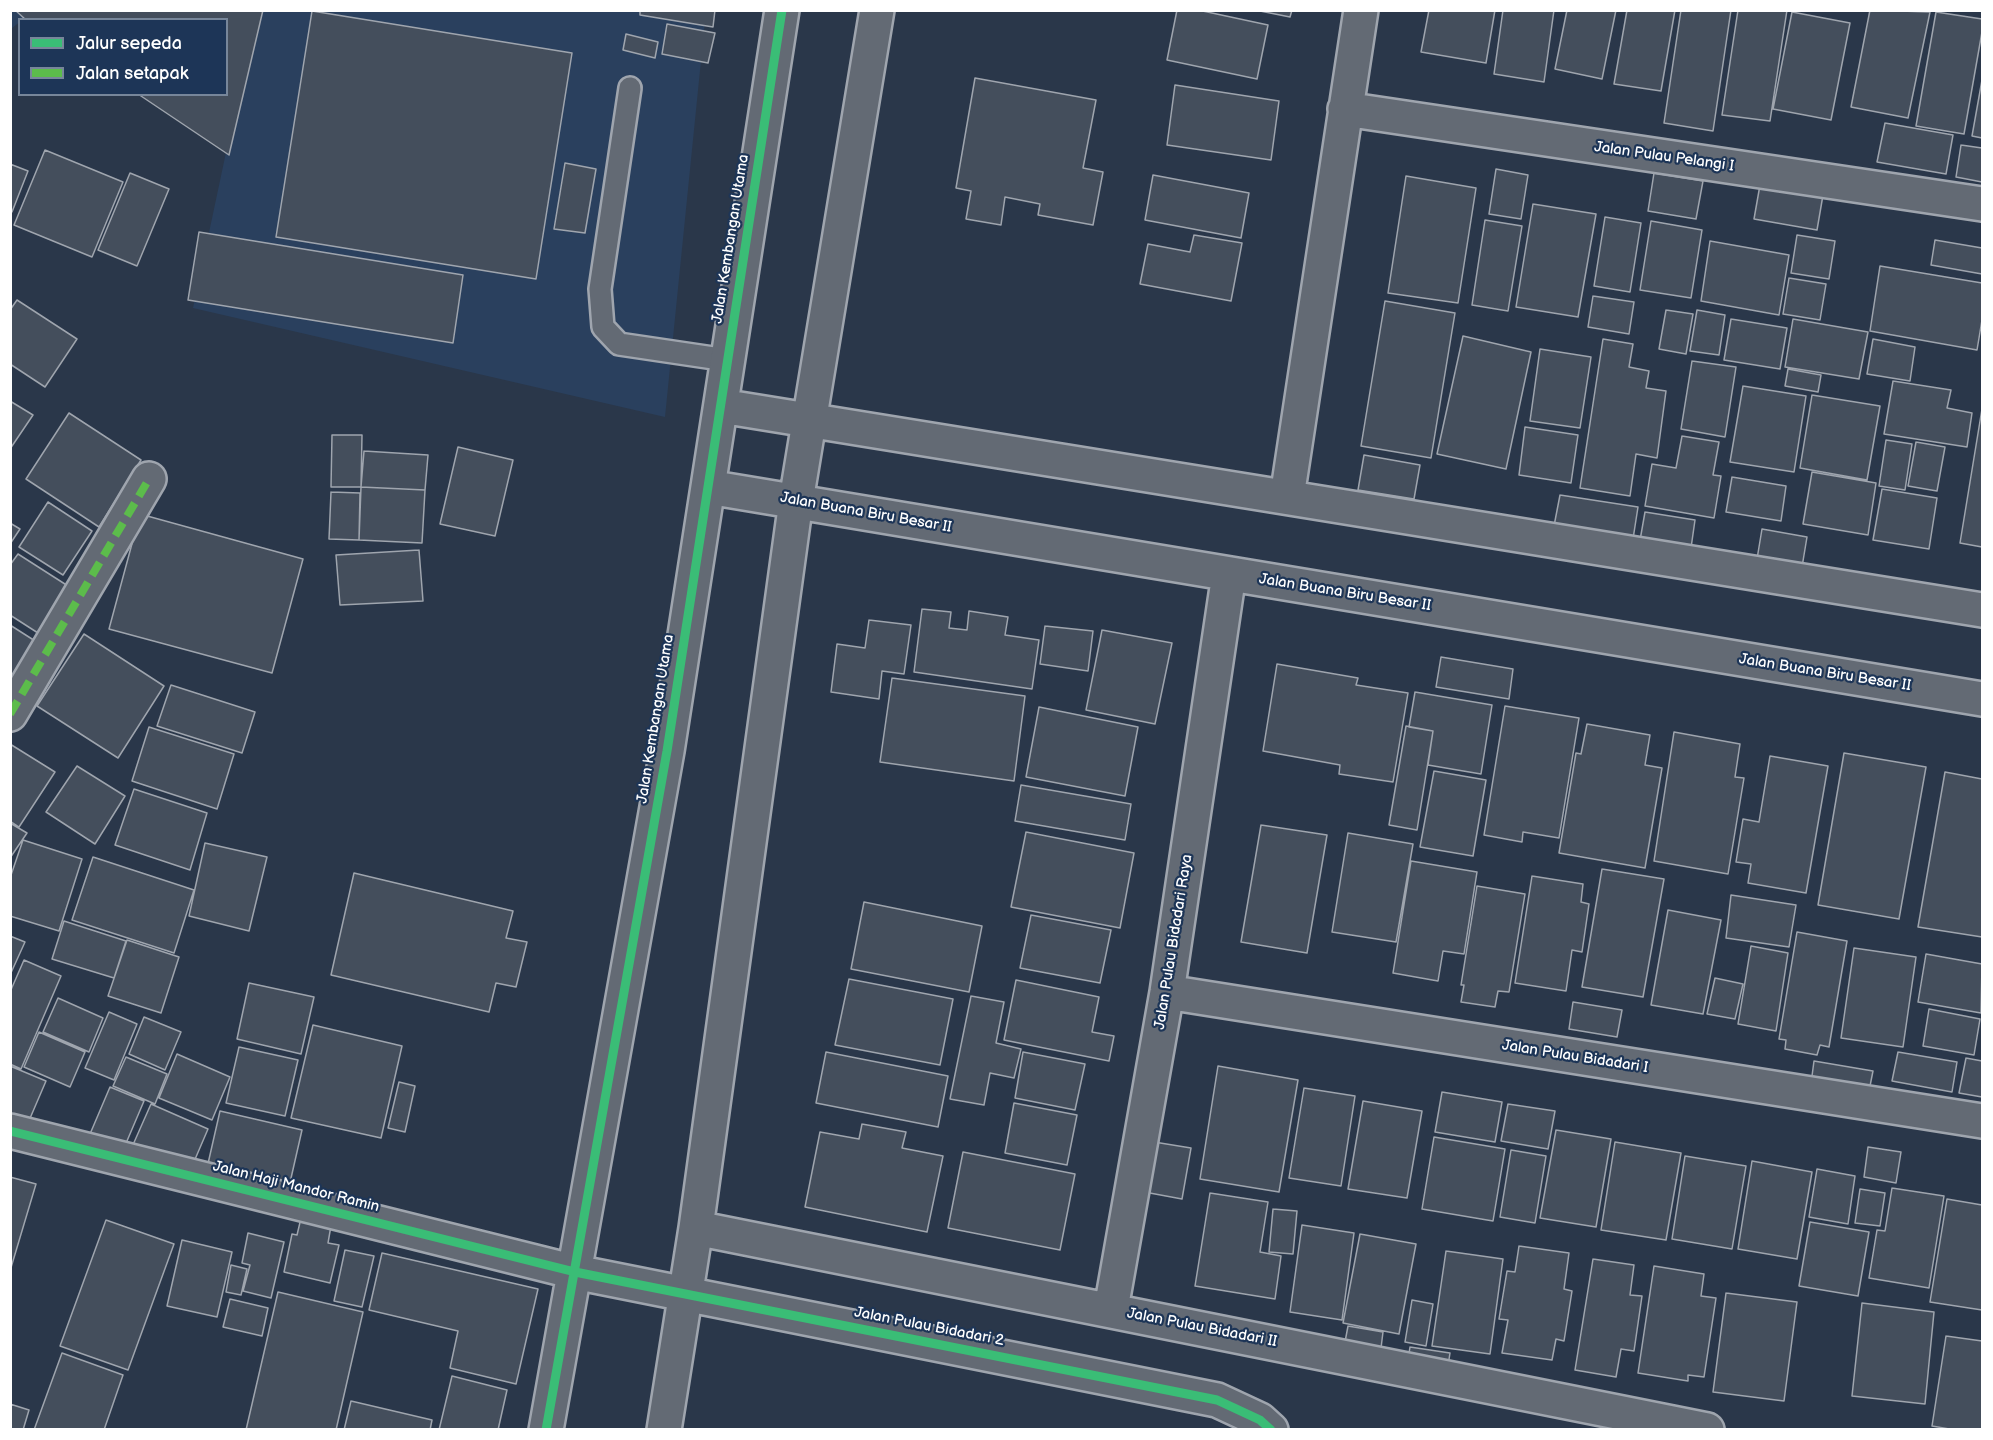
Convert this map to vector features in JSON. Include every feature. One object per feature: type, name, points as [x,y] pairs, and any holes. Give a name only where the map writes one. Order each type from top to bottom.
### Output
[{"type":"street","name":"Jalan Kembangan Utama","points":[[546,1430],[667,751],[782,10]]},
{"type":"street","points":[[664,1430],[696,1228],[796,501],[877,10]]},
{"type":"street","points":[[1287,497],[1361,10]]},
{"type":"street","name":"Jalan Pulau Pelangi I","points":[[1346,109],[1983,204]]},
{"type":"street","points":[[721,406],[1983,610]]},
{"type":"street","points":[[10,714],[149,480]]},
{"type":"street","name":"Jalan Buana Biru Besar II","points":[[708,487],[1983,699]]},
{"type":"street","name":"Jalan Pulau Bidadari Raya","points":[[1111,1310],[1167,992],[1229,574]]},
{"type":"street","name":"Jalan Pulau Bidadari I","points":[[1167,992],[1983,1121]]},
{"type":"street","name":"Jalan Haji Mandor Ramin","points":[[10,1131],[575,1272]]},
{"type":"street","name":"Jalan Pulau Bidadari II","points":[[696,1228],[1707,1430]]},
{"type":"street","name":"Jalan Pulau Bidadari 2","points":[[575,1272],[1217,1400],[1260,1420],[1271,1430]]},
{"type":"lane","points":[[630,88],[600,289],[603,327],[619,344],[728,360]]},
{"type":"shaded area","points":[[11,11],[33,11],[24,18],[18,18],[18,23],[11,29]]},
{"type":"shaded area","points":[[256,11],[706,11],[665,417],[193,308]]},
{"type":"building","points":[[15,10],[263,10],[229,155],[141,96],[228,96],[228,18],[24,18]]},
{"type":"building","points":[[640,10],[715,10],[713,27],[640,15]]},
{"type":"building","points":[[1177,10],[1198,10],[1268,25],[1257,79],[1167,60]]},
{"type":"building","points":[[1255,10],[1292,10],[1290,17]]},
{"type":"building","points":[[1429,10],[1495,10],[1486,63],[1421,52]]},
{"type":"building","points":[[1503,10],[1554,10],[1544,82],[1494,74]]},
{"type":"building","points":[[1567,10],[1616,10],[1602,79],[1555,69]]},
{"type":"building","points":[[1627,10],[1675,10],[1661,91],[1614,84]]},
{"type":"building","points":[[1681,10],[1731,10],[1713,131],[1664,123]]},
{"type":"building","points":[[1738,10],[1787,10],[1770,121],[1722,115]]},
{"type":"building","points":[[1870,10],[1930,12],[1908,118],[1851,107]]},
{"type":"building","points":[[312,11],[572,53],[536,279],[276,237]]},
{"type":"building","points":[[1792,12],[1850,23],[1831,120],[1773,109]]},
{"type":"building","points":[[1936,12],[1982,19],[1982,32],[1964,134],[1916,126]]},
{"type":"building","points":[[667,24],[715,33],[708,63],[662,54]]},
{"type":"building","points":[[626,34],[658,42],[655,58],[623,50]]},
{"type":"building","points":[[975,78],[1096,100],[1083,168],[1103,172],[1093,225],[1038,215],[1040,204],[1005,197],[1001,225],[966,219],[971,191],[956,188]]},
{"type":"building","points":[[1982,80],[1982,138],[1972,136]]},
{"type":"building","points":[[1175,85],[1279,101],[1271,160],[1167,145]]},
{"type":"building","points":[[1885,123],[1953,135],[1946,174],[1877,162]]},
{"type":"building","points":[[1961,145],[1982,148],[1982,182],[1956,177]]},
{"type":"building","points":[[45,150],[123,182],[92,257],[14,225]]},
{"type":"building","points":[[565,163],[596,169],[585,233],[554,229]]},
{"type":"building","points":[[10,164],[28,171],[12,212],[10,212]]},
{"type":"building","points":[[1496,169],[1528,175],[1521,219],[1489,214]]},
{"type":"building","points":[[130,173],[169,189],[137,266],[98,250]]},
{"type":"building","points":[[1654,173],[1703,181],[1696,219],[1648,211]]},
{"type":"building","points":[[1153,175],[1249,193],[1241,238],[1145,220]]},
{"type":"building","points":[[1406,176],[1476,188],[1458,303],[1388,293]]},
{"type":"building","points":[[1760,185],[1823,195],[1817,230],[1754,219]]},
{"type":"building","points":[[1533,204],[1596,214],[1578,317],[1516,307]]},
{"type":"building","points":[[1605,217],[1641,223],[1630,292],[1594,286]]},
{"type":"building","points":[[1485,220],[1522,226],[1508,311],[1472,305]]},
{"type":"building","points":[[1651,221],[1702,230],[1691,298],[1640,290]]},
{"type":"building","points":[[199,232],[463,275],[453,343],[188,300]]},
{"type":"building","points":[[1194,235],[1242,243],[1231,301],[1140,284],[1148,244],[1190,252]]},
{"type":"building","points":[[1797,235],[1835,241],[1829,279],[1791,273]]},
{"type":"building","points":[[1935,240],[1982,248],[1982,274],[1931,265]]},
{"type":"building","points":[[1710,241],[1789,255],[1779,315],[1701,301]]},
{"type":"building","points":[[1880,266],[1982,283],[1982,320],[1977,350],[1870,331]]},
{"type":"building","points":[[1789,278],[1826,284],[1820,320],[1783,314]]},
{"type":"building","points":[[1593,296],[1634,302],[1629,334],[1588,327]]},
{"type":"building","points":[[17,300],[77,339],[45,387],[10,364],[10,310]]},
{"type":"building","points":[[1385,301],[1455,313],[1431,458],[1361,446]]},
{"type":"building","points":[[1666,310],[1693,314],[1686,354],[1659,349]]},
{"type":"building","points":[[1697,310],[1725,315],[1719,355],[1690,351]]},
{"type":"building","points":[[1731,319],[1787,328],[1780,369],[1724,360]]},
{"type":"building","points":[[1793,319],[1868,332],[1859,379],[1785,367]]},
{"type":"building","points":[[1463,336],[1531,352],[1506,469],[1437,454]]},
{"type":"building","points":[[1603,339],[1633,344],[1629,367],[1649,371],[1646,388],[1666,391],[1657,458],[1636,454],[1630,496],[1580,488]]},
{"type":"building","points":[[1873,339],[1915,347],[1910,381],[1867,374]]},
{"type":"building","points":[[1540,349],[1591,357],[1580,428],[1530,421]]},
{"type":"building","points":[[1692,361],[1736,367],[1725,437],[1681,429]]},
{"type":"building","points":[[1788,369],[1821,375],[1818,392],[1785,386]]},
{"type":"building","points":[[1893,381],[1951,390],[1947,408],[1972,413],[1967,447],[1884,434]]},
{"type":"building","points":[[1743,386],[1806,396],[1794,472],[1730,462]]},
{"type":"building","points":[[1812,395],[1880,406],[1867,480],[1800,468]]},
{"type":"building","points":[[10,401],[33,415],[10,449]]},
{"type":"building","points":[[1982,409],[1982,547],[1960,543]]},
{"type":"building","points":[[69,413],[141,460],[99,527],[26,479]]},
{"type":"building","points":[[1525,427],[1578,435],[1571,483],[1519,475]]},
{"type":"building","points":[[332,435],[362,435],[361,487],[331,487]]},
{"type":"building","points":[[1682,436],[1719,442],[1713,475],[1721,476],[1714,518],[1645,506],[1652,464],[1676,468]]},
{"type":"building","points":[[1886,440],[1912,444],[1905,490],[1879,486]]},
{"type":"building","points":[[1916,442],[1945,447],[1937,491],[1908,486]]},
{"type":"building","points":[[458,447],[513,460],[495,536],[440,524]]},
{"type":"building","points":[[364,451],[428,455],[425,490],[361,487]]},
{"type":"building","points":[[1364,455],[1420,465],[1414,499],[1358,490]]},
{"type":"building","points":[[1812,472],[1876,483],[1868,535],[1803,524]]},
{"type":"building","points":[[1732,477],[1786,486],[1781,521],[1726,512]]},
{"type":"building","points":[[361,487],[425,490],[422,543],[359,540]]},
{"type":"building","points":[[1882,489],[1937,498],[1929,549],[1873,540]]},
{"type":"building","points":[[331,492],[360,493],[359,540],[329,539]]},
{"type":"building","points":[[1560,495],[1638,507],[1633,539],[1554,526]]},
{"type":"building","points":[[48,502],[92,531],[63,575],[19,547]]},
{"type":"building","points":[[1645,512],[1695,520],[1690,555],[1639,546]]},
{"type":"building","points":[[140,514],[303,559],[272,673],[109,629]]},
{"type":"building","points":[[10,523],[20,529],[10,544]]},
{"type":"building","points":[[1762,529],[1807,537],[1802,567],[1757,559]]},
{"type":"building","points":[[419,550],[423,601],[340,605],[336,555]]},
{"type":"building","points":[[18,554],[68,586],[38,633],[10,615],[10,565]]},
{"type":"building","points":[[922,609],[951,612],[949,628],[967,630],[969,611],[1008,617],[1005,635],[1039,640],[1032,689],[914,672]]},
{"type":"building","points":[[869,620],[911,625],[904,674],[882,671],[879,699],[831,692],[837,644],[865,648]]},
{"type":"building","points":[[10,625],[43,646],[10,684]]},
{"type":"building","points":[[1045,626],[1093,631],[1088,671],[1040,664]]},
{"type":"building","points":[[1102,630],[1172,643],[1155,724],[1086,710]]},
{"type":"building","points":[[84,634],[164,686],[118,758],[37,706]]},
{"type":"building","points":[[1441,657],[1513,669],[1509,699],[1436,687]]},
{"type":"building","points":[[1277,664],[1358,678],[1356,685],[1408,693],[1393,782],[1339,774],[1340,765],[1263,751]]},
{"type":"building","points":[[892,678],[1025,696],[1014,781],[880,762]]},
{"type":"building","points":[[171,685],[255,712],[242,753],[157,726]]},
{"type":"building","points":[[1415,692],[1492,705],[1481,774],[1428,765],[1433,731],[1409,727]]},
{"type":"building","points":[[1505,706],[1579,718],[1559,838],[1523,832],[1522,842],[1484,835]]},
{"type":"building","points":[[1039,707],[1138,727],[1125,796],[1026,777]]},
{"type":"building","points":[[1587,724],[1650,735],[1645,765],[1662,768],[1645,868],[1559,853],[1576,753],[1581,754]]},
{"type":"building","points":[[1406,726],[1433,731],[1417,830],[1389,825]]},
{"type":"building","points":[[149,727],[234,754],[217,809],[132,781]]},
{"type":"building","points":[[1674,732],[1740,744],[1735,777],[1744,778],[1728,874],[1654,861]]},
{"type":"building","points":[[10,744],[55,772],[19,827],[10,821]]},
{"type":"building","points":[[1844,753],[1926,767],[1899,919],[1818,905]]},
{"type":"building","points":[[1770,756],[1828,766],[1806,893],[1748,883],[1751,864],[1736,862],[1743,819],[1759,822]]},
{"type":"building","points":[[77,766],[125,796],[95,844],[46,812]]},
{"type":"building","points":[[1434,771],[1486,780],[1473,856],[1420,847]]},
{"type":"building","points":[[1945,772],[1982,779],[1982,937],[1918,927]]},
{"type":"building","points":[[1021,785],[1131,804],[1125,840],[1015,821]]},
{"type":"building","points":[[134,789],[207,813],[190,870],[115,845]]},
{"type":"building","points":[[10,823],[27,833],[10,858]]},
{"type":"building","points":[[1261,825],[1327,835],[1307,953],[1241,942]]},
{"type":"building","points":[[1026,832],[1134,853],[1120,928],[1011,907]]},
{"type":"building","points":[[1348,833],[1413,844],[1396,942],[1332,932]]},
{"type":"building","points":[[23,840],[82,859],[59,931],[10,916],[10,878]]},
{"type":"building","points":[[205,843],[267,857],[249,931],[189,916]]},
{"type":"building","points":[[93,857],[194,890],[174,953],[72,920]]},
{"type":"building","points":[[1411,861],[1477,872],[1464,954],[1443,951],[1438,981],[1393,973]]},
{"type":"building","points":[[1602,869],[1664,879],[1643,997],[1582,987]]},
{"type":"building","points":[[354,873],[513,911],[506,938],[527,942],[516,987],[496,983],[489,1012],[331,975]]},
{"type":"building","points":[[1532,876],[1583,884],[1581,902],[1589,904],[1582,952],[1572,950],[1566,991],[1515,983]]},
{"type":"building","points":[[1477,886],[1525,894],[1509,992],[1498,991],[1495,1007],[1461,1002],[1464,985],[1461,985]]},
{"type":"building","points":[[1731,895],[1796,905],[1789,947],[1726,938]]},
{"type":"building","points":[[864,902],[982,926],[969,992],[851,969]]},
{"type":"building","points":[[1668,910],[1721,920],[1703,1014],[1651,1005]]},
{"type":"building","points":[[1031,915],[1111,930],[1100,983],[1020,968]]},
{"type":"building","points":[[64,921],[126,941],[114,978],[52,959]]},
{"type":"building","points":[[1797,932],[1847,941],[1829,1047],[1820,1045],[1817,1055],[1785,1049],[1786,1040],[1779,1039]]},
{"type":"building","points":[[10,936],[25,942],[10,975]]},
{"type":"building","points":[[127,940],[179,957],[161,1013],[108,996]]},
{"type":"building","points":[[1751,946],[1788,953],[1776,1031],[1738,1024]]},
{"type":"building","points":[[1854,948],[1916,957],[1903,1047],[1841,1038]]},
{"type":"building","points":[[1926,954],[1982,964],[1981,1013],[1918,1002]]},
{"type":"building","points":[[24,960],[61,976],[21,1069],[10,1064],[10,992]]},
{"type":"building","points":[[1715,978],[1743,984],[1735,1019],[1707,1014]]},
{"type":"building","points":[[849,979],[953,999],[940,1065],[835,1045]]},
{"type":"building","points":[[1016,980],[1099,997],[1092,1032],[1114,1036],[1109,1061],[1004,1040]]},
{"type":"building","points":[[249,983],[314,997],[301,1054],[237,1039]]},
{"type":"building","points":[[971,996],[1004,1002],[996,1043],[1021,1049],[1014,1078],[990,1073],[984,1105],[950,1099]]},
{"type":"building","points":[[58,998],[103,1018],[89,1052],[43,1032]]},
{"type":"building","points":[[1573,1002],[1622,1010],[1617,1037],[1569,1029]]},
{"type":"building","points":[[1929,1009],[1980,1019],[1974,1055],[1923,1046]]},
{"type":"building","points":[[109,1012],[137,1024],[114,1080],[85,1068]]},
{"type":"building","points":[[144,1017],[181,1032],[165,1070],[129,1054]]},
{"type":"building","points":[[313,1025],[402,1046],[381,1138],[291,1118]]},
{"type":"building","points":[[39,1032],[85,1052],[70,1087],[24,1067]]},
{"type":"building","points":[[239,1047],[298,1060],[285,1116],[226,1103]]},
{"type":"building","points":[[826,1052],[948,1076],[938,1127],[816,1103]]},
{"type":"building","points":[[1023,1052],[1085,1064],[1075,1110],[1015,1098]]},
{"type":"building","points":[[1898,1052],[1957,1062],[1952,1092],[1892,1081]]},
{"type":"building","points":[[177,1054],[230,1077],[212,1120],[159,1098]]},
{"type":"building","points":[[126,1057],[167,1074],[155,1104],[113,1086]]},
{"type":"building","points":[[1966,1058],[1982,1061],[1982,1097],[1959,1093]]},
{"type":"building","points":[[1814,1061],[1873,1071],[1867,1101],[1810,1091]]},
{"type":"building","points":[[10,1066],[46,1081],[28,1123],[10,1115]]},
{"type":"building","points":[[1218,1066],[1298,1080],[1279,1192],[1200,1179]]},
{"type":"building","points":[[399,1082],[415,1086],[405,1132],[388,1128]]},
{"type":"building","points":[[110,1087],[144,1101],[124,1148],[90,1134]]},
{"type":"building","points":[[1304,1088],[1355,1096],[1341,1186],[1289,1178]]},
{"type":"building","points":[[1442,1092],[1502,1102],[1495,1142],[1435,1132]]},
{"type":"building","points":[[1363,1101],[1422,1111],[1407,1198],[1348,1189]]},
{"type":"building","points":[[1014,1103],[1077,1115],[1067,1165],[1005,1153]]},
{"type":"building","points":[[151,1104],[208,1129],[190,1171],[132,1147]]},
{"type":"building","points":[[1508,1104],[1555,1111],[1548,1149],[1501,1141]]},
{"type":"building","points":[[220,1111],[302,1130],[289,1187],[207,1168]]},
{"type":"building","points":[[862,1124],[906,1132],[902,1148],[943,1156],[927,1232],[805,1207],[820,1132],[859,1139]]},
{"type":"building","points":[[1556,1130],[1611,1139],[1596,1227],[1540,1218]]},
{"type":"building","points":[[1434,1137],[1505,1149],[1493,1221],[1422,1209]]},
{"type":"building","points":[[1148,1141],[1191,1148],[1182,1199],[1139,1191]]},
{"type":"building","points":[[1615,1142],[1681,1153],[1666,1240],[1601,1230]]},
{"type":"building","points":[[1868,1147],[1901,1152],[1896,1183],[1864,1177]]},
{"type":"building","points":[[1511,1150],[1546,1156],[1535,1223],[1500,1217]]},
{"type":"building","points":[[963,1152],[1075,1174],[1060,1250],[948,1228]]},
{"type":"building","points":[[1685,1156],[1746,1166],[1732,1249],[1672,1239]]},
{"type":"building","points":[[1752,1161],[1812,1172],[1797,1259],[1738,1249]]},
{"type":"building","points":[[1817,1169],[1855,1176],[1848,1224],[1809,1217]]},
{"type":"building","points":[[10,1177],[36,1184],[10,1271]]},
{"type":"building","points":[[1892,1188],[1944,1196],[1929,1288],[1869,1278],[1877,1230],[1885,1231]]},
{"type":"building","points":[[1860,1189],[1885,1193],[1880,1226],[1855,1223]]},
{"type":"building","points":[[1210,1193],[1268,1202],[1260,1252],[1281,1256],[1275,1299],[1195,1286]]},
{"type":"building","points":[[1947,1199],[1982,1205],[1982,1310],[1930,1302]]},
{"type":"building","points":[[1273,1209],[1297,1211],[1293,1254],[1269,1252]]},
{"type":"building","points":[[302,1214],[332,1220],[328,1243],[339,1245],[330,1283],[284,1272],[292,1234],[297,1235]]},
{"type":"building","points":[[106,1220],[174,1244],[128,1370],[60,1346]]},
{"type":"building","points":[[1810,1222],[1869,1232],[1858,1296],[1799,1286]]},
{"type":"building","points":[[1302,1225],[1354,1233],[1342,1320],[1290,1312]]},
{"type":"building","points":[[248,1233],[284,1242],[271,1298],[243,1291],[250,1265],[242,1263]]},
{"type":"building","points":[[1360,1234],[1416,1244],[1399,1334],[1343,1323]]},
{"type":"building","points":[[182,1240],[232,1252],[217,1317],[167,1306]]},
{"type":"building","points":[[1519,1246],[1569,1253],[1564,1289],[1572,1291],[1564,1341],[1556,1339],[1552,1360],[1502,1353],[1508,1320],[1499,1319],[1507,1271],[1515,1272]]},
{"type":"building","points":[[345,1250],[374,1256],[362,1307],[334,1301]]},
{"type":"building","points":[[1446,1251],[1503,1259],[1490,1354],[1432,1346]]},
{"type":"building","points":[[382,1253],[538,1289],[516,1384],[450,1368],[458,1331],[369,1310]]},
{"type":"building","points":[[1593,1259],[1634,1265],[1630,1295],[1642,1296],[1634,1351],[1621,1349],[1616,1377],[1575,1370]]},
{"type":"building","points":[[231,1265],[247,1269],[241,1295],[226,1292]]},
{"type":"building","points":[[1654,1266],[1704,1274],[1701,1296],[1716,1298],[1704,1377],[1688,1375],[1688,1381],[1638,1373]]},
{"type":"building","points":[[278,1292],[363,1312],[336,1430],[246,1430]]},
{"type":"building","points":[[1726,1293],[1797,1302],[1784,1401],[1713,1392]]},
{"type":"building","points":[[230,1299],[268,1308],[262,1336],[223,1327]]},
{"type":"building","points":[[1412,1300],[1433,1304],[1426,1346],[1405,1342]]},
{"type":"building","points":[[1862,1303],[1934,1312],[1925,1404],[1852,1396]]},
{"type":"building","points":[[1348,1326],[1383,1332],[1381,1348],[1345,1342]]},
{"type":"building","points":[[1946,1336],[1982,1341],[1982,1430],[1955,1430],[1932,1426]]},
{"type":"building","points":[[1410,1347],[1450,1353],[1447,1372],[1407,1366]]},
{"type":"building","points":[[62,1353],[123,1375],[104,1430],[34,1430]]},
{"type":"building","points":[[452,1376],[507,1390],[498,1430],[439,1430]]},
{"type":"building","points":[[351,1401],[432,1420],[430,1430],[344,1430]]},
{"type":"building","points":[[10,1404],[29,1410],[23,1430],[10,1430]]},
{"type":"marked path","points":[[10,714],[149,479]]},
{"type":"cycle path","points":[[546,1430],[667,751],[782,10]]},
{"type":"cycle path","points":[[10,1131],[575,1272],[1217,1400],[1260,1420],[1271,1430]]}]
